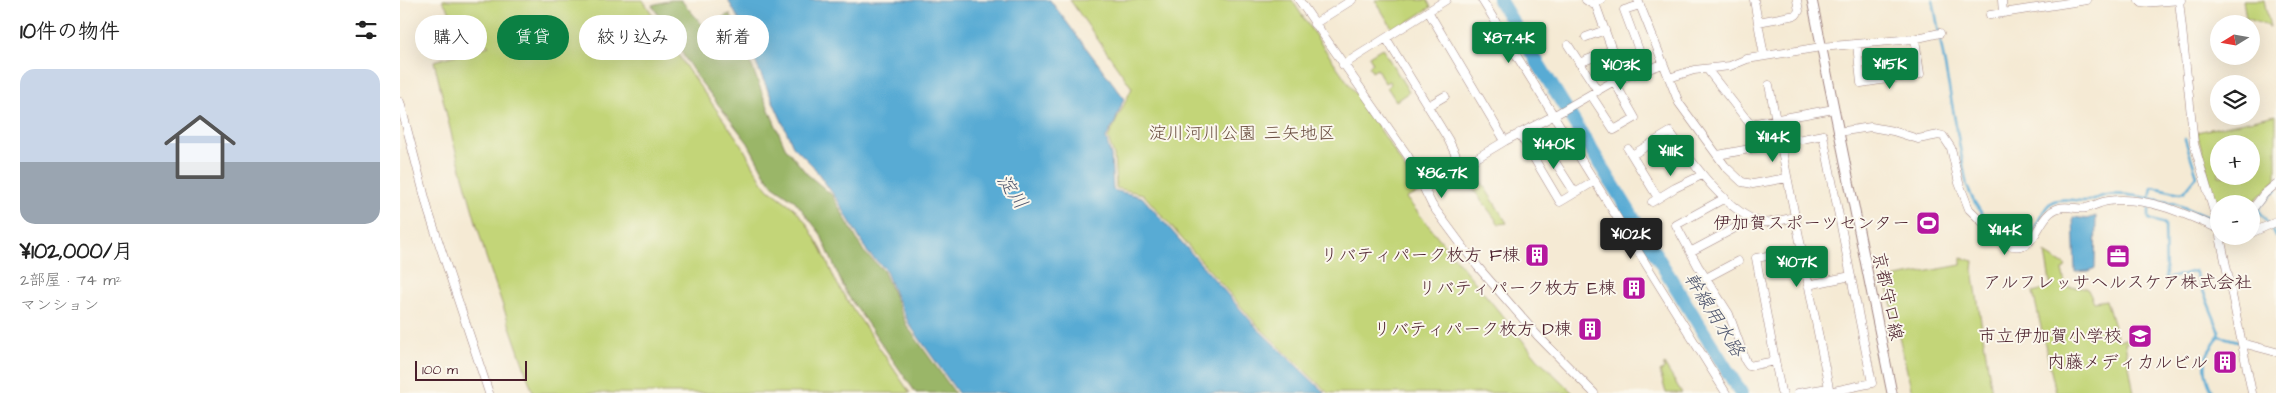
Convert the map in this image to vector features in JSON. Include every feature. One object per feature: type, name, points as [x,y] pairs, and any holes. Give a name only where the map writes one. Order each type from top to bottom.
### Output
[{"type":"main road","name":"京都守口線","points":[[1812,0],[1892,393]]},
{"type":"street","points":[[1299,0],[1408,156],[1432,205],[1478,267],[1537,335],[1594,393]]},
{"type":"street","points":[[1314,24],[1352,0]]},
{"type":"street","points":[[1343,65],[1446,0]]},
{"type":"street","points":[[1482,0],[1726,393]]},
{"type":"street","points":[[1579,63],[1612,50],[1598,1],[1592,4],[1586,0]]},
{"type":"street","points":[[1754,0],[1764,56]]},
{"type":"street","points":[[1758,22],[1796,15],[1799,11],[1797,0]]},
{"type":"street","points":[[2002,0],[2003,13]]},
{"type":"street","points":[[1990,15],[2031,4],[2087,0]]},
{"type":"street","points":[[2139,0],[2142,3],[2180,0],[2192,136],[2210,196]]},
{"type":"street","points":[[1646,69],[1624,10],[1639,2],[1679,103],[1718,155],[1742,182],[1752,184],[1787,178]]},
{"type":"street","points":[[1428,11],[1505,141]]},
{"type":"street","points":[[1586,37],[1605,30]]},
{"type":"street","points":[[1669,78],[1694,70],[1730,66],[1747,58],[1821,47],[1915,39],[1940,33]]},
{"type":"street","points":[[1386,38],[1428,106],[1461,166]]},
{"type":"street","points":[[1857,44],[1861,83],[1920,74],[1915,39]]},
{"type":"street","points":[[1568,45],[1614,130],[1635,118],[1614,81]]},
{"type":"street","points":[[1425,189],[1461,166],[1614,81],[1663,64]]},
{"type":"street","points":[[1707,69],[1750,124],[1834,110]]},
{"type":"street","points":[[1769,85],[1829,391]]},
{"type":"street","points":[[1428,106],[1445,96]]},
{"type":"street","points":[[400,102],[429,213],[489,393]]},
{"type":"street","points":[[1838,132],[1871,127],[1893,131],[1918,139],[1939,134],[1944,136],[1951,148],[1959,183],[1969,209],[2005,244],[2012,247],[2025,245],[2031,240],[2049,213],[2065,206],[2085,208],[2110,200],[2154,204],[2210,218]]},
{"type":"street","points":[[1702,175],[1655,200],[1630,152],[1670,132],[1702,175],[1725,198],[1752,219],[1763,223],[1795,217]]},
{"type":"street","points":[[1519,133],[1560,202],[1595,181]]},
{"type":"street","points":[[1718,155],[1823,135],[1872,383],[1829,391],[1798,393]]},
{"type":"street","points":[[1530,151],[1543,143],[1575,193]]},
{"type":"street","points":[[1669,155],[1681,148]]},
{"type":"street","points":[[2260,199],[2276,184]]},
{"type":"street","points":[[1725,198],[1676,225],[1690,252],[1729,314],[1746,362],[1750,366],[1775,361]]},
{"type":"street","points":[[1690,252],[1752,219]]},
{"type":"street","points":[[2260,229],[2276,222]]},
{"type":"street","points":[[1738,227],[1744,234]]},
{"type":"street","points":[[2222,245],[2252,393]]},
{"type":"street","points":[[1783,393],[1781,392],[1756,258],[1801,250]]},
{"type":"street","points":[[1706,278],[1726,263],[1738,261]]},
{"type":"street","points":[[1808,284],[1851,276]]},
{"type":"street","points":[[2242,343],[2276,352]]},
{"type":"green space","points":[[442,0],[643,0],[653,15],[579,15],[579,60],[682,60],[741,144],[762,181],[770,190],[794,208],[805,221],[822,250],[835,280],[845,297],[910,393],[533,393],[486,257],[453,141],[434,61],[487,60],[487,47],[489,46],[487,44],[487,15],[452,15]]},
{"type":"green space","points":[[671,0],[681,0],[697,19],[697,60],[749,60],[785,147],[807,174],[832,195],[864,252],[883,270],[907,326],[955,393],[916,393],[846,293],[820,233],[795,201],[773,186],[748,143],[697,77],[686,60],[687,15],[658,15],[652,5]]},
{"type":"green space","name":"淀川河川公園 三矢地区","points":[[1070,0],[1292,0],[1405,168],[1419,193],[1406,198],[1537,358],[1573,393],[1328,393],[1257,325],[1143,194],[1116,188],[1114,156],[1108,138],[1132,88]]},
{"type":"green space","points":[[1375,0],[1427,0],[1431,7],[1394,31]]},
{"type":"green space","points":[[2243,0],[2264,0],[2270,27],[2260,23],[2260,15],[2246,15]]},
{"type":"green space","points":[[1382,48],[1409,92],[1396,101],[1387,87],[1391,84],[1389,81],[1385,83],[1377,69],[1372,72],[1369,66],[1373,63],[1369,56]]},
{"type":"green space","points":[[2276,115],[2276,180],[2260,195],[2213,195],[2210,185],[2260,185],[2260,135],[2210,135],[2210,185],[2197,132],[2230,125],[2260,125],[2260,118]]},
{"type":"green space","points":[[1472,167],[1507,223],[1499,224],[1467,181],[1468,170]]},
{"type":"green space","points":[[2045,253],[2066,266],[2062,271],[2066,287],[2087,288],[2094,302],[2106,300],[2118,340],[2133,338],[2135,341],[2125,343],[2134,393],[2056,393],[2033,292],[2051,287]]},
{"type":"green space","points":[[1961,258],[1974,261],[1973,270],[1992,393],[1912,393],[1886,279],[1961,265]]},
{"type":"green space","points":[[1664,364],[1682,393],[1666,393],[1660,372],[1664,369]]},
{"type":"water","name":"淀川","points":[[728,0],[1050,0],[1124,98],[1115,122],[1106,138],[1111,156],[1113,190],[1142,197],[1257,328],[1325,393],[958,393],[909,324],[885,269],[868,253],[838,201],[813,166],[793,146],[755,60],[769,60],[769,15],[736,15]]},
{"type":"water","points":[[2096,216],[2095,268],[2089,271],[2075,272],[2073,217],[2087,219]]},
{"type":"waterway","name":"幹線用水路","points":[[1499,0],[1741,393]]},
{"type":"waterway","points":[[1933,0],[1967,186],[1986,220],[2001,235],[2016,241],[2023,239],[2029,235],[2044,210],[2054,201],[2066,199],[2088,201],[2107,195],[2130,195],[2168,202],[2210,217]]},
{"type":"waterway","points":[[2150,198],[2152,187],[2180,193],[2184,192],[2197,176],[2185,139]]},
{"type":"waterway","points":[[2260,207],[2276,190]]},
{"type":"waterway","points":[[2149,205],[2149,219],[2165,224],[2166,279],[2195,271],[2219,330],[2217,339],[2207,356],[2205,367],[2208,383],[2213,393]]},
{"type":"waterway","points":[[2260,212],[2268,223]]},
{"type":"waterway","points":[[2271,227],[2276,237]]},
{"type":"waterway","points":[[2219,336],[2238,341]]},
{"type":"place","name":"伊加賀スポーツセンター","points":[[1928,223]]},
{"type":"place","name":"リバティパーク枚方 F棟","points":[[1537,255]]},
{"type":"place","name":"アルフレッサヘルスケア株式会社","points":[[2118,256]]},
{"type":"place","name":"リバティパーク枚方 E棟","points":[[1634,288]]},
{"type":"place","name":"リバティパーク枚方 D棟","points":[[1590,329]]},
{"type":"place","name":"市立伊加賀小学校","points":[[2140,336]]},
{"type":"place","name":"内藤メディカルビル","points":[[2225,362]]}]
